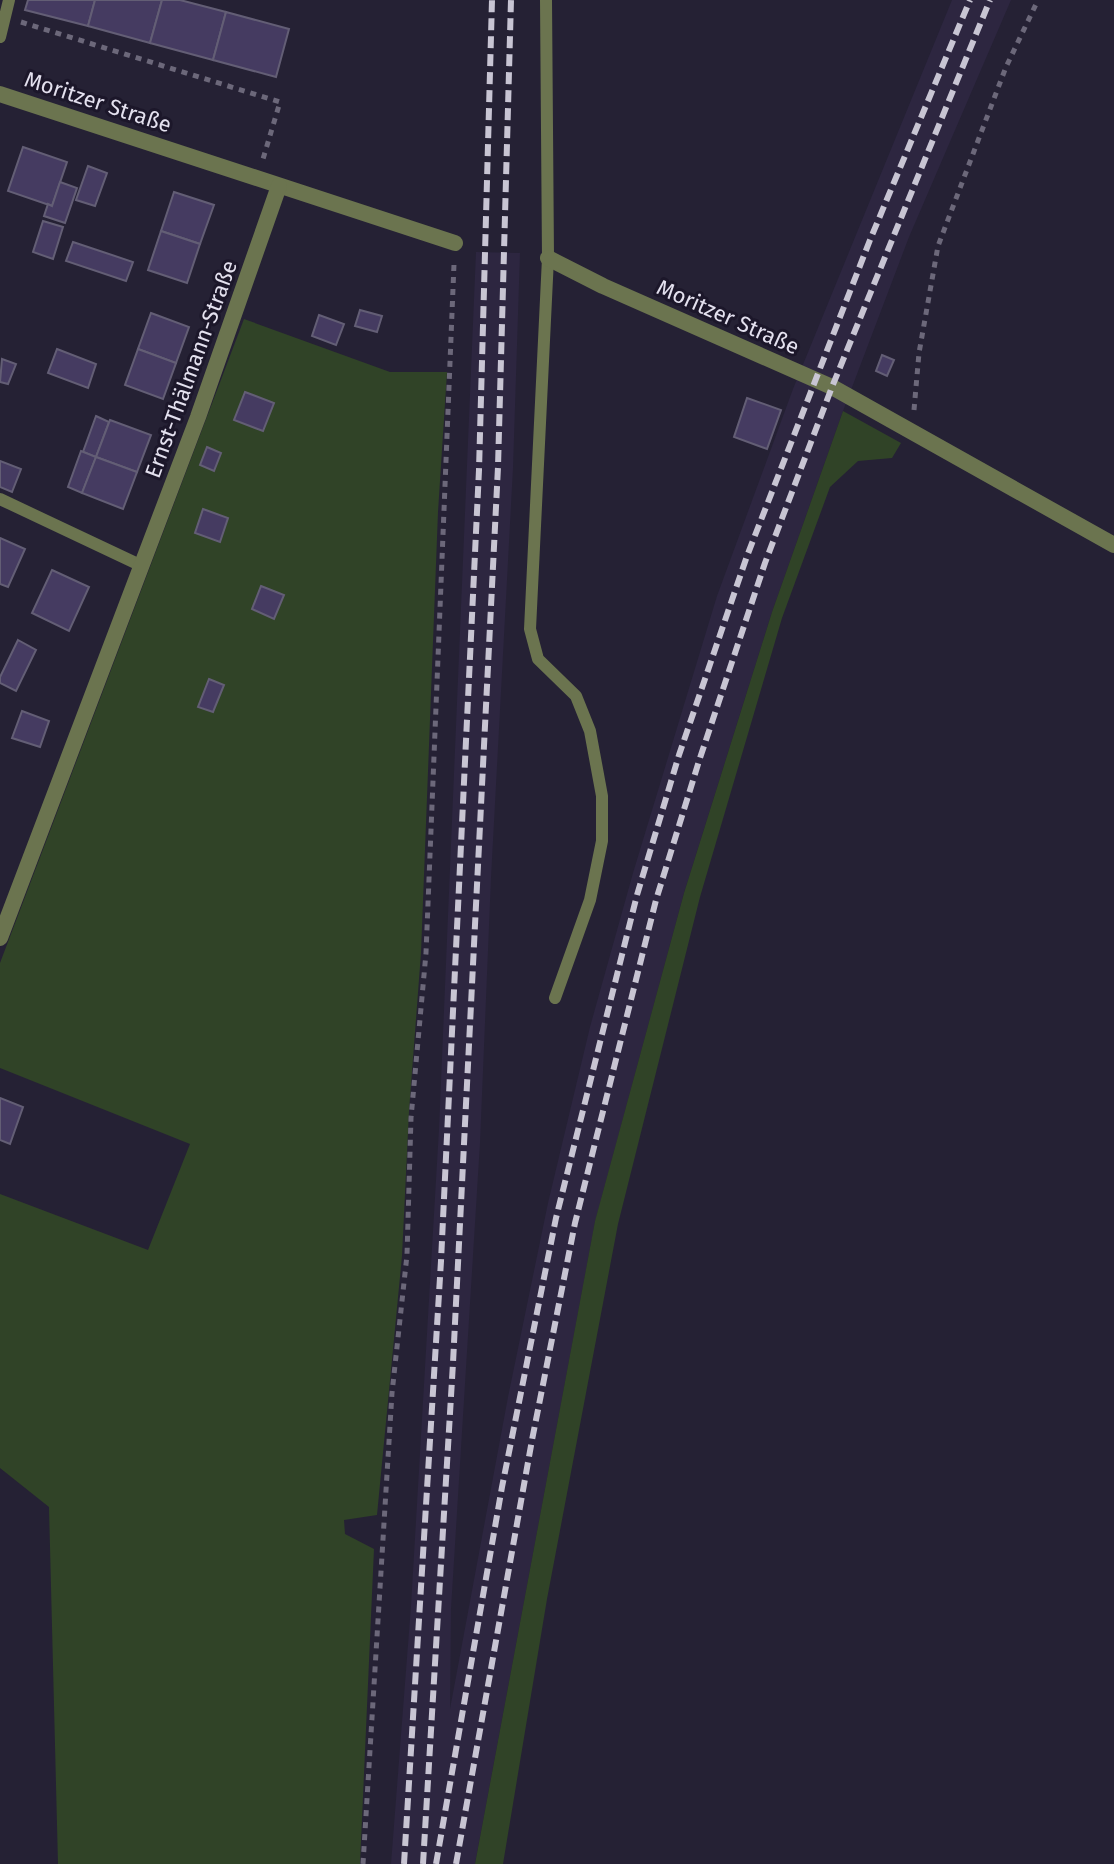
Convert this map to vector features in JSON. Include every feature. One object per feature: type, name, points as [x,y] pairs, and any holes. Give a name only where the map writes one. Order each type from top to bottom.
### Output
[{"type":"street","name":"Moritzer Straße","points":[[0,94],[455,243]]},
{"type":"street","name":"Ernst-Thälmann-Straße","points":[[0,938],[142,566],[279,186]]},
{"type":"street","name":"Moritzer Straße","points":[[548,258],[603,286],[832,387],[1114,545]]},
{"type":"lane","points":[[0,37],[9,0]]},
{"type":"lane","points":[[546,0],[548,258],[530,629],[538,659],[576,696],[590,731],[602,796],[602,841],[590,900],[555,998]]},
{"type":"lane","points":[[0,499],[142,566]]},
{"type":"path","points":[[912,431],[919,353],[938,246],[1006,67],[1038,0]]},
{"type":"path","points":[[5,17],[280,102],[257,179]]},
{"type":"path","points":[[363,1864],[392,1393],[407,1255],[411,1118],[426,953],[455,243]]},
{"type":"shaded area","points":[[952,0],[1011,0],[909,237],[843,411],[772,612],[684,893],[595,1222],[475,1864],[391,1864],[411,1606],[439,1129],[476,252],[520,253],[513,468],[480,1143],[451,1609],[450,1709],[548,1203],[590,1027],[633,873],[717,596],[793,389]]},
{"type":"green space","points":[[244,319],[390,372],[447,372],[438,512],[421,953],[402,1256],[377,1515],[344,1520],[345,1534],[374,1549],[360,1864],[58,1864],[49,1507],[0,1468],[0,1194],[148,1250],[190,1144],[0,1068],[0,963]]},
{"type":"green space","points":[[843,411],[901,443],[892,458],[858,461],[830,487],[782,618],[700,897],[618,1224],[547,1599],[503,1864],[475,1864],[595,1221],[684,893],[772,612]]},
{"type":"building","points":[[28,0],[95,0],[88,26],[25,10]]},
{"type":"building","points":[[95,0],[162,0],[150,43],[88,26]]},
{"type":"building","points":[[162,0],[180,0],[226,12],[213,60],[150,43]]},
{"type":"building","points":[[226,12],[289,29],[276,77],[213,60]]},
{"type":"building","points":[[23,147],[67,162],[52,206],[8,191]]},
{"type":"building","points":[[88,166],[107,173],[95,206],[76,200]]},
{"type":"building","points":[[60,182],[77,188],[65,223],[44,216],[48,204],[52,206]]},
{"type":"building","points":[[174,192],[214,205],[200,244],[161,231]]},
{"type":"building","points":[[43,221],[63,227],[53,259],[33,252]]},
{"type":"building","points":[[161,231],[200,244],[187,283],[148,270]]},
{"type":"building","points":[[73,242],[133,262],[126,281],[66,261]]},
{"type":"building","points":[[360,310],[382,316],[377,332],[355,326]]},
{"type":"building","points":[[151,313],[189,327],[176,363],[138,349]]},
{"type":"building","points":[[319,315],[344,324],[336,345],[312,336]]},
{"type":"building","points":[[57,349],[96,364],[88,388],[48,373]]},
{"type":"building","points":[[138,349],[176,363],[163,399],[125,385]]},
{"type":"building","points":[[882,355],[894,360],[887,376],[876,371]]},
{"type":"building","points":[[2,359],[16,364],[8,384],[0,382]]},
{"type":"building","points":[[245,392],[274,403],[263,431],[234,420]]},
{"type":"building","points":[[747,398],[781,410],[767,449],[734,437]]},
{"type":"building","points":[[96,416],[109,422],[96,457],[83,452]]},
{"type":"building","points":[[110,420],[151,435],[137,472],[96,457]]},
{"type":"building","points":[[207,447],[221,453],[214,471],[200,465]]},
{"type":"building","points":[[81,451],[96,457],[82,493],[68,487]]},
{"type":"building","points":[[96,457],[137,472],[123,509],[82,493]]},
{"type":"building","points":[[0,461],[21,469],[12,492],[0,487]]},
{"type":"building","points":[[203,509],[228,518],[220,542],[195,533]]},
{"type":"building","points":[[0,538],[25,549],[8,587],[0,584]]},
{"type":"building","points":[[52,570],[89,587],[69,631],[32,613]]},
{"type":"building","points":[[261,586],[284,595],[274,619],[252,609]]},
{"type":"building","points":[[18,640],[36,650],[16,691],[0,683],[0,677]]},
{"type":"building","points":[[209,679],[224,685],[213,712],[198,707]]},
{"type":"building","points":[[22,711],[49,721],[40,747],[12,738]]},
{"type":"building","points":[[0,1098],[23,1107],[10,1144],[0,1140]]},
{"type":"railway","points":[[404,1864],[441,1261],[479,470],[492,0]]},
{"type":"railway","points":[[423,1864],[453,1363],[498,467],[511,0]]},
{"type":"railway","points":[[436,1864],[502,1487],[556,1218],[637,895],[679,755],[747,556],[870,240],[970,0]]},
{"type":"railway","points":[[456,1864],[532,1440],[575,1223],[656,900],[765,563],[832,387],[990,0]]}]
